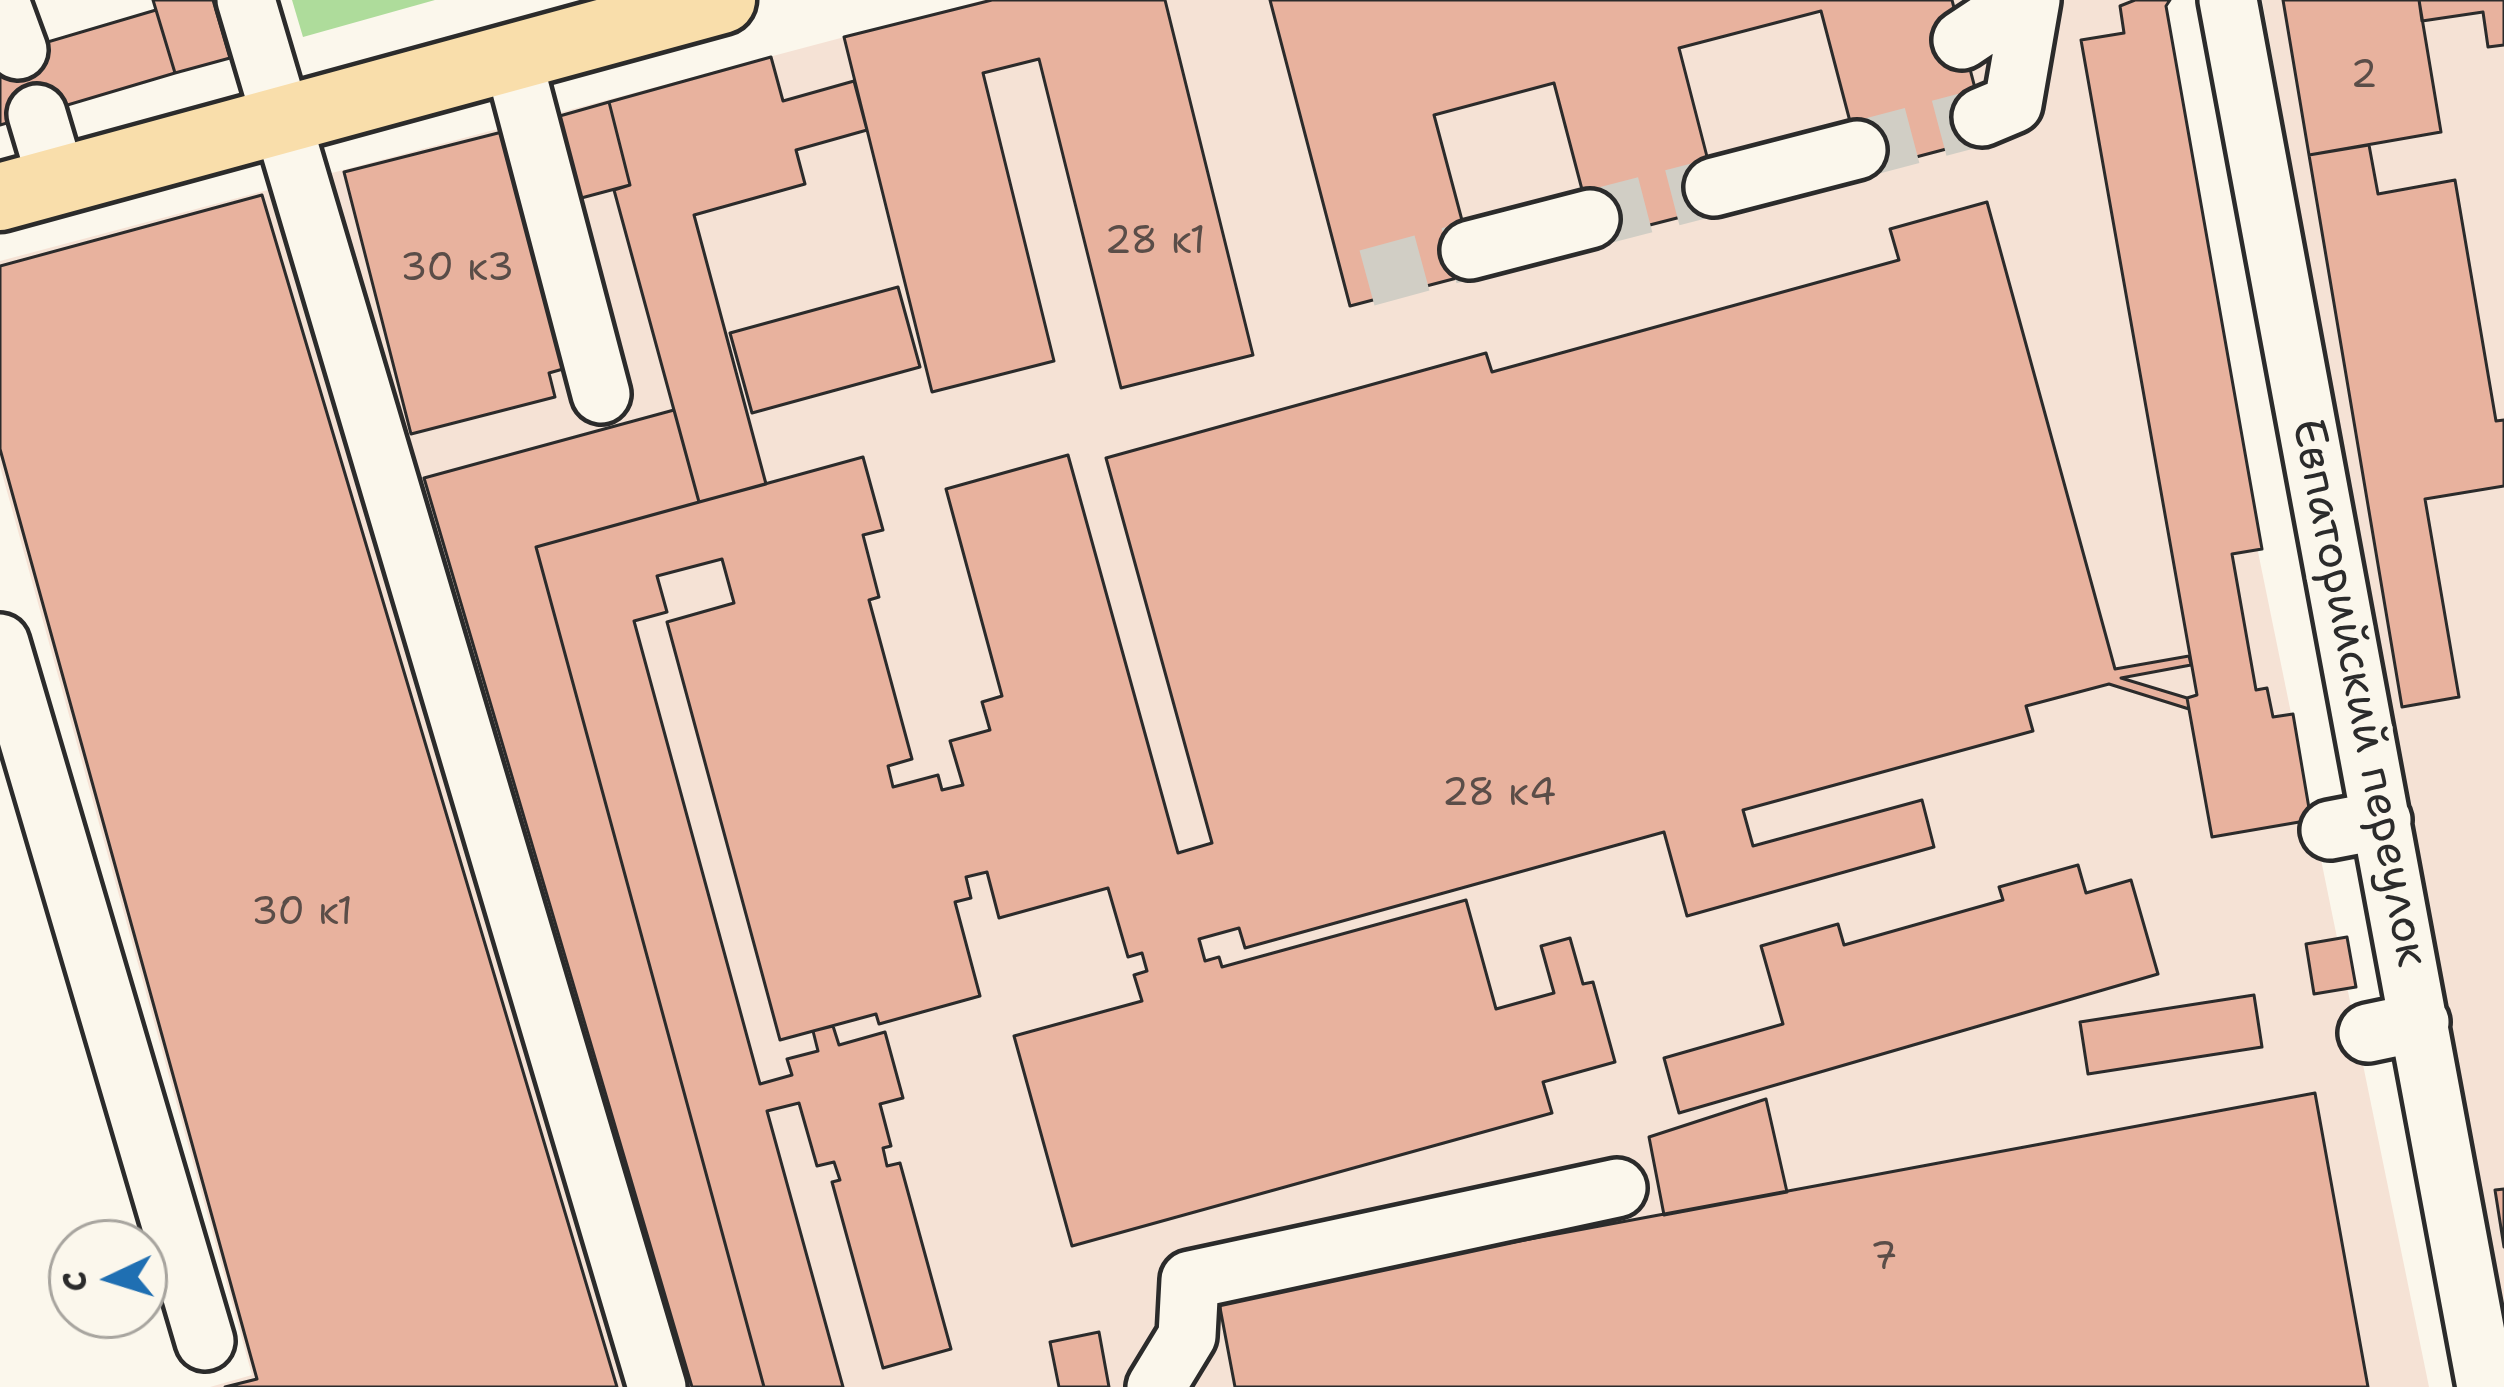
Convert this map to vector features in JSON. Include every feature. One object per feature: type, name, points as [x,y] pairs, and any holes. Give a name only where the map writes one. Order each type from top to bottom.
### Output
[{"type":"main road","points":[[28,189],[512,56],[572,19],[722,0]]},
{"type":"street","points":[[246,0],[658,1387]]},
{"type":"street","points":[[1962,40],[2027,0]]},
{"type":"street","points":[[1982,117],[2013,104],[2027,0]]},
{"type":"street","name":"Евпаторийский переулок","points":[[2228,0],[2356,825],[2394,1028],[2486,1387]]},
{"type":"street","points":[[512,56],[601,394]]},
{"type":"street","points":[[28,189],[37,114]]},
{"type":"street","points":[[1714,187],[1857,150]]},
{"type":"street","points":[[1470,250],[1589,219]]},
{"type":"street","points":[[0,643],[205,1341]]},
{"type":"street","points":[[1156,1387],[1187,1336],[1190,1280],[1617,1188]]},
{"type":"shaded area","points":[[984,0],[2145,0],[2429,1387],[210,1387],[252,1375],[0,466],[0,261]]},
{"type":"shaded area","points":[[2262,0],[2504,0],[2504,1346]]},
{"type":"green space","points":[[292,0],[435,0],[303,37]]},
{"type":"building","points":[[153,0],[213,0],[230,58],[175,73]]},
{"type":"building","points":[[992,0],[1165,0],[1253,355],[1121,388],[1039,59],[983,73],[1054,361],[932,392],[844,37]]},
{"type":"building","points":[[1270,0],[1952,0],[1988,138],[1863,171],[1821,11],[1679,48],[1720,207],[1595,239],[1554,83],[1434,115],[1476,273],[1350,306]]},
{"type":"building","points":[[2135,0],[2170,0],[2166,6],[2262,549],[2232,554],[2256,690],[2267,688],[2273,717],[2293,714],[2311,820],[2212,837],[2187,698],[2197,695],[2081,40],[2124,33],[2120,6]]},
{"type":"building","points":[[2283,0],[2419,0],[2441,132],[2309,155]]},
{"type":"building","points":[[2419,0],[2504,0],[2504,45],[2488,47],[2483,12],[2422,21]]},
{"type":"building","points":[[156,10],[175,73],[0,125],[0,56]]},
{"type":"building","points":[[771,57],[783,101],[854,81],[867,130],[796,150],[805,184],[694,215],[766,484],[699,502],[614,190],[630,185],[609,102]]},
{"type":"building","points":[[609,102],[630,185],[570,201],[549,119]]},
{"type":"building","points":[[510,130],[570,367],[549,373],[555,397],[411,434],[344,172]]},
{"type":"building","points":[[2369,145],[2378,194],[2455,180],[2496,421],[2504,420],[2504,486],[2425,499],[2459,697],[2402,707],[2309,155]]},
{"type":"building","points":[[262,195],[617,1387],[225,1387],[257,1379],[0,449],[0,266]]},
{"type":"building","points":[[1987,202],[2115,669],[2189,656],[2191,665],[2121,678],[2187,698],[2189,709],[2109,684],[2026,706],[2033,731],[1743,810],[1753,846],[1922,800],[1934,847],[1687,916],[1664,832],[1245,948],[1239,928],[1199,939],[1205,961],[1219,957],[1222,967],[1466,900],[1496,1009],[1554,993],[1541,946],[1570,938],[1583,984],[1593,982],[1615,1062],[1543,1082],[1552,1113],[1072,1246],[1014,1036],[1142,1001],[1134,975],[1147,971],[1142,953],[1128,957],[1108,888],[999,918],[987,872],[966,877],[971,898],[955,902],[980,996],[879,1024],[876,1014],[816,1030],[833,1026],[839,1045],[885,1032],[903,1098],[880,1104],[891,1146],[883,1148],[887,1166],[900,1163],[951,1349],[883,1368],[832,1182],[840,1180],[834,1162],[817,1166],[799,1103],[767,1111],[843,1387],[764,1387],[536,547],[863,457],[883,530],[863,535],[879,597],[869,600],[912,759],[888,766],[893,787],[938,775],[942,790],[963,785],[950,741],[990,730],[982,702],[1002,696],[946,489],[1068,455],[1178,853],[1212,843],[1106,458],[1486,353],[1492,372],[1899,260],[1890,229]],"holes":[[[722,559],[734,603],[667,622],[780,1040],[813,1031],[818,1051],[787,1059],[792,1075],[760,1084],[634,621],[667,612],[657,576]]]},
{"type":"building","points":[[898,287],[920,367],[752,413],[730,333]]},
{"type":"building","points":[[674,410],[699,502],[536,547],[764,1387],[692,1387],[424,478]]},
{"type":"building","points":[[2078,865],[2086,893],[2131,880],[2158,974],[1679,1113],[1664,1058],[1783,1024],[1761,946],[1838,924],[1844,945],[2003,900],[1999,887]]},
{"type":"building","points":[[2347,937],[2356,987],[2314,994],[2306,944]]},
{"type":"building","points":[[2254,995],[2262,1047],[2088,1074],[2080,1022]]},
{"type":"building","points":[[2315,1093],[2368,1387],[1235,1387],[1218,1297]]},
{"type":"building","points":[[1766,1099],[1787,1192],[1664,1215],[1649,1137]]},
{"type":"building","points":[[2504,1189],[2504,1247],[2495,1190]]},
{"type":"building","points":[[1099,1332],[1109,1387],[1059,1387],[1050,1342]]},
{"type":"tunnel","points":[[1857,150],[1982,117]]},
{"type":"tunnel","points":[[1590,219],[1714,187]]},
{"type":"tunnel","points":[[1367,278],[1470,250]]}]
